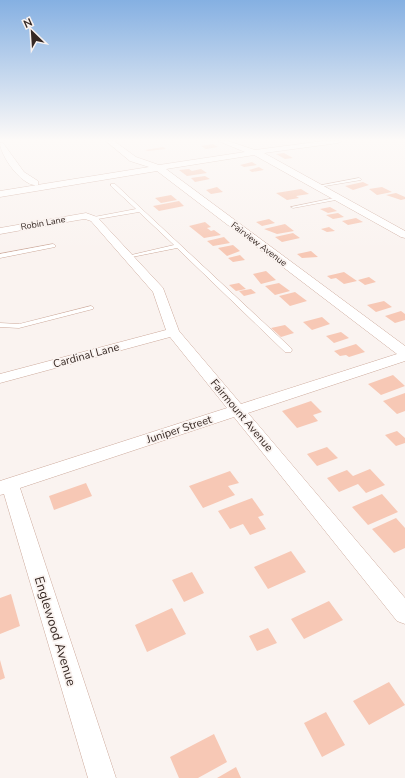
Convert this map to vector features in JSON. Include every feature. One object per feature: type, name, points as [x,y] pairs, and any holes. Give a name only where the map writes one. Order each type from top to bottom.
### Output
[{"type":"street","points":[[27,177],[36,183]]},
{"type":"street","points":[[0,194],[102,177]]},
{"type":"street","name":"Fairview Avenue","points":[[171,177],[405,353]]},
{"type":"street","points":[[303,177],[405,235]]},
{"type":"street","name":"Robin Lane","points":[[0,231],[90,218]]},
{"type":"street","name":"Fairmount Avenue","points":[[90,218],[129,257],[159,291],[173,332],[405,614]]},
{"type":"street","name":"Cardinal Lane","points":[[0,379],[173,332]]},
{"type":"street","name":"Juniper Street","points":[[5,487],[405,356]]},
{"type":"street","name":"Englewood Avenue","points":[[5,487],[102,778]]},
{"type":"lane","points":[[319,186],[359,179]]},
{"type":"lane","points":[[114,185],[288,350]]},
{"type":"lane","points":[[294,207],[339,198]]},
{"type":"lane","points":[[90,218],[140,210]]},
{"type":"lane","points":[[0,256],[53,246]]},
{"type":"lane","points":[[129,257],[178,246]]},
{"type":"lane","points":[[0,325],[19,326],[91,308]]},
{"type":"building","points":[[207,177],[210,179],[195,182],[191,178]]},
{"type":"building","points":[[363,182],[369,185],[353,190],[345,186]]},
{"type":"building","points":[[217,187],[223,192],[211,194],[206,190]]},
{"type":"building","points":[[382,187],[392,192],[377,195],[369,189]]},
{"type":"building","points":[[301,189],[309,194],[296,196],[299,198],[287,200],[276,193]]},
{"type":"building","points":[[396,193],[405,197],[405,199],[401,200],[386,195]]},
{"type":"building","points":[[171,195],[177,200],[161,203],[155,198]]},
{"type":"building","points":[[179,201],[184,206],[159,211],[153,206]]},
{"type":"building","points":[[330,207],[337,211],[328,213],[320,209]]},
{"type":"building","points":[[338,213],[344,217],[333,219],[326,215]]},
{"type":"building","points":[[356,218],[363,222],[348,225],[342,221]]},
{"type":"building","points":[[269,219],[275,223],[262,226],[256,222]]},
{"type":"building","points":[[205,222],[211,227],[207,228],[211,231],[214,230],[221,235],[204,238],[189,226]]},
{"type":"building","points":[[285,224],[294,231],[277,234],[264,229]]},
{"type":"building","points":[[329,227],[335,231],[327,232],[321,229]]},
{"type":"building","points":[[293,233],[300,238],[282,242],[275,237]]},
{"type":"building","points":[[224,237],[230,243],[213,246],[207,241]]},
{"type":"building","points":[[233,245],[240,251],[227,256],[218,248]]},
{"type":"building","points":[[311,251],[318,257],[302,258],[297,254]]},
{"type":"building","points":[[240,255],[245,260],[233,262],[228,258]]},
{"type":"building","points":[[266,271],[276,280],[261,284],[253,274]]},
{"type":"building","points":[[344,272],[357,281],[344,284],[336,278],[331,279],[327,276]]},
{"type":"building","points":[[369,277],[376,282],[365,285],[358,280]]},
{"type":"building","points":[[239,283],[246,289],[236,291],[229,285]]},
{"type":"building","points":[[279,283],[290,291],[275,295],[265,286]]},
{"type":"building","points":[[251,289],[256,293],[244,296],[239,291]]},
{"type":"building","points":[[295,292],[307,301],[290,306],[279,296]]},
{"type":"building","points":[[384,301],[392,307],[376,312],[367,305]]},
{"type":"building","points":[[401,311],[405,314],[405,320],[395,323],[385,316]]},
{"type":"building","points":[[322,317],[330,324],[312,330],[303,322]]},
{"type":"building","points":[[285,325],[294,333],[281,337],[271,328]]},
{"type":"building","points":[[341,332],[349,338],[334,343],[326,336]]},
{"type":"building","points":[[356,344],[365,352],[349,357],[346,355],[340,356],[334,351]]},
{"type":"building","points":[[393,375],[405,386],[381,395],[368,384]]},
{"type":"building","points":[[405,393],[405,411],[397,414],[383,401]]},
{"type":"building","points":[[311,401],[322,412],[313,415],[318,421],[297,428],[282,411]]},
{"type":"building","points":[[397,431],[405,438],[405,443],[396,446],[385,435]]},
{"type":"building","points":[[327,447],[338,458],[317,466],[307,454]]},
{"type":"building","points":[[370,469],[385,485],[366,493],[358,484],[339,492],[327,478],[347,470],[353,476]]},
{"type":"building","points":[[230,471],[239,483],[228,486],[235,495],[203,508],[189,486]]},
{"type":"building","points":[[86,483],[92,496],[54,510],[49,496]]},
{"type":"building","points":[[382,494],[398,512],[368,525],[352,507]]},
{"type":"building","points":[[252,498],[264,515],[258,517],[266,529],[250,535],[243,524],[230,529],[218,511]]},
{"type":"building","points":[[396,518],[405,528],[405,548],[394,553],[372,529]]},
{"type":"building","points":[[291,551],[306,572],[268,589],[254,567]]},
{"type":"building","points":[[192,572],[204,593],[184,602],[172,580]]},
{"type":"building","points":[[11,594],[20,626],[0,634],[0,598]]},
{"type":"building","points":[[329,601],[343,620],[304,639],[291,619]]},
{"type":"building","points":[[172,608],[186,634],[147,652],[135,625]]},
{"type":"building","points":[[268,628],[277,643],[257,651],[249,636]]},
{"type":"building","points":[[0,660],[5,678],[0,680]]},
{"type":"building","points":[[389,682],[405,705],[369,725],[353,701]]},
{"type":"building","points":[[326,712],[345,745],[322,757],[304,723]]},
{"type":"building","points":[[214,734],[227,762],[198,778],[179,778],[170,757]]},
{"type":"building","points":[[236,767],[241,778],[217,778]]}]
